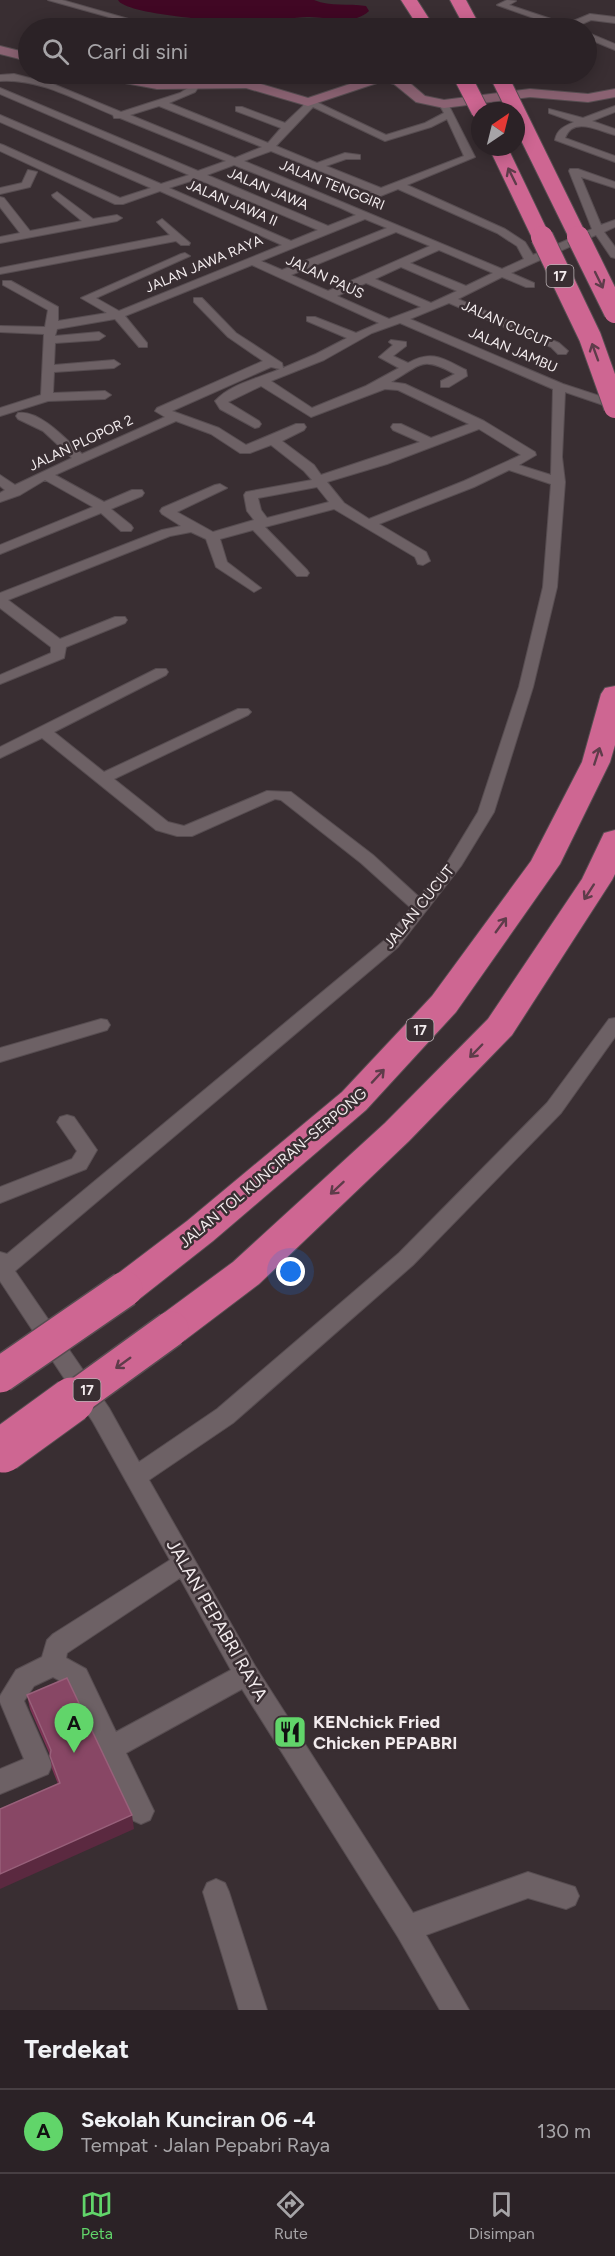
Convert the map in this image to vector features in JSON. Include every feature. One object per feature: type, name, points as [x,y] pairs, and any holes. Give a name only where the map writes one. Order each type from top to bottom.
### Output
[{"type":"highway","points":[[409,0],[421,18]]},
{"type":"highway","points":[[426,0],[434,18]]},
{"type":"highway","points":[[458,0],[468,18]]},
{"type":"highway","points":[[476,0],[481,18]]},
{"type":"highway","points":[[465,84],[475,102]]},
{"type":"highway","name":"17","points":[[502,84],[615,312]]},
{"type":"highway","name":"17","points":[[502,156],[590,337],[615,406]]},
{"type":"highway","name":"JALAN TOL KUNCIRAN–SERPONG","points":[[0,1375],[125,1289],[200,1231],[354,1101],[444,1004],[545,864],[596,762],[615,694]]},
{"type":"highway","name":"17","points":[[0,1452],[246,1273],[397,1132],[500,1027],[597,880],[615,840]]},
{"type":"street","points":[[52,0],[119,18]]},
{"type":"street","points":[[512,1],[501,5],[539,18]]},
{"type":"street","points":[[588,18],[615,20]]},
{"type":"street","points":[[597,40],[615,47]]},
{"type":"street","points":[[0,50],[18,54]]},
{"type":"street","name":"JALAN TENGGIRI","points":[[0,78],[18,78]]},
{"type":"street","name":"JALAN TENGGIRI","points":[[42,84],[236,161],[530,285]]},
{"type":"street","points":[[152,84],[168,84]]},
{"type":"street","points":[[0,158],[183,94],[192,90],[197,84]]},
{"type":"street","points":[[247,84],[309,102],[385,138],[428,125],[446,109],[530,93],[595,98],[615,93]]},
{"type":"street","points":[[309,102],[356,84]]},
{"type":"street","points":[[345,206],[470,157],[446,109],[421,99],[403,84]]},
{"type":"street","name":"JALAN JAWA","points":[[0,91],[327,230]]},
{"type":"street","points":[[595,98],[615,108]]},
{"type":"street","points":[[159,102],[381,192]]},
{"type":"street","points":[[0,147],[119,202],[198,176],[269,148],[308,107],[309,102]]},
{"type":"street","points":[[615,108],[567,128],[561,134],[560,140],[615,159]]},
{"type":"street","points":[[239,109],[286,128]]},
{"type":"street","points":[[552,111],[615,132]]},
{"type":"street","name":"JALAN JAWA II","points":[[0,118],[291,244]]},
{"type":"street","points":[[316,166],[345,156],[356,157]]},
{"type":"street","points":[[615,185],[574,171],[598,231],[615,255]]},
{"type":"street","points":[[27,235],[0,198],[26,185],[32,172]]},
{"type":"street","points":[[398,185],[501,231],[521,244],[530,260]]},
{"type":"street","points":[[57,195],[91,223]]},
{"type":"street","name":"JALAN JAWA RAYA","points":[[50,332],[118,315],[365,215]]},
{"type":"street","points":[[0,240],[117,218]]},
{"type":"street","points":[[143,345],[118,315],[87,298],[187,252],[178,237],[162,222]]},
{"type":"street","points":[[255,424],[224,406],[220,401],[320,357],[355,337],[431,307],[530,260],[614,225]]},
{"type":"street","points":[[284,274],[396,228]]},
{"type":"street","points":[[0,271],[178,237]]},
{"type":"street","points":[[329,295],[439,246]]},
{"type":"street","points":[[4,283],[44,270],[65,259]]},
{"type":"street","name":"JALAN PAUS","points":[[250,260],[388,323]]},
{"type":"street","points":[[401,263],[467,291]]},
{"type":"street","points":[[366,279],[431,307]]},
{"type":"street","points":[[4,283],[54,309],[50,332],[46,397]]},
{"type":"street","name":"JALAN CUCUT","points":[[449,299],[555,345],[562,351]]},
{"type":"street","points":[[198,300],[227,330],[271,362],[288,370]]},
{"type":"street","points":[[311,319],[355,337]]},
{"type":"street","name":"JALAN JAMBU","points":[[401,319],[559,387],[587,394],[615,406]]},
{"type":"street","points":[[0,329],[99,336]]},
{"type":"street","points":[[395,342],[402,344],[385,357],[408,366]]},
{"type":"street","points":[[370,389],[408,366],[461,344]]},
{"type":"street","points":[[429,358],[462,373],[461,376],[445,384]]},
{"type":"street","points":[[271,362],[161,411],[215,431],[244,450],[300,427]]},
{"type":"street","points":[[48,369],[114,364]]},
{"type":"street","points":[[262,381],[311,412],[370,389],[385,385],[401,387],[480,424],[530,455],[513,467]]},
{"type":"street","name":"JALAN CUCUT","points":[[2,1264],[392,943],[453,866],[486,812],[526,687],[550,587],[558,482],[556,457],[559,387]]},
{"type":"street","points":[[0,412],[46,397],[105,395]]},
{"type":"street","points":[[22,417],[47,428],[80,459]]},
{"type":"street","name":"JALAN PLOPOR 2","points":[[0,498],[45,475],[175,417]]},
{"type":"street","points":[[302,573],[259,523],[251,495],[320,481],[382,461],[480,424]]},
{"type":"street","points":[[397,427],[430,442]]},
{"type":"street","points":[[273,440],[309,468],[336,504],[421,555],[423,561]]},
{"type":"street","points":[[370,523],[513,467],[556,457]]},
{"type":"street","points":[[513,467],[558,482]]},
{"type":"street","points":[[45,475],[103,507],[111,517],[126,528]]},
{"type":"street","points":[[0,479],[15,492]]},
{"type":"street","points":[[220,488],[167,511],[212,537],[336,504]]},
{"type":"street","points":[[0,550],[136,493]]},
{"type":"street","points":[[0,600],[167,533],[193,528]]},
{"type":"street","points":[[212,537],[221,564],[254,588]]},
{"type":"street","points":[[0,600],[58,645],[59,655],[0,680]]},
{"type":"street","points":[[58,645],[120,620]]},
{"type":"street","points":[[0,753],[161,672]]},
{"type":"street","points":[[102,779],[243,712]]},
{"type":"street","points":[[45,732],[162,826],[182,832],[192,831],[273,794],[285,795],[367,860],[421,908]]},
{"type":"street","points":[[136,1477],[225,1416],[406,1259],[554,1108],[615,1024]]},
{"type":"street","points":[[0,1055],[101,1025]]},
{"type":"street","points":[[0,1195],[80,1164],[87,1149],[67,1122]]},
{"type":"street","name":"JALAN PEPABRI RAYA","points":[[2,1264],[101,1415],[246,1674],[407,1928],[455,2010]]},
{"type":"street","points":[[53,1665],[56,1648],[61,1642],[184,1563]]},
{"type":"street","points":[[53,1665],[77,1677],[141,1811]]},
{"type":"street","points":[[0,1782],[39,1765],[11,1699],[25,1678],[53,1665]]},
{"type":"street","points":[[110,1749],[246,1674]]},
{"type":"street","points":[[407,1928],[528,1885],[566,1896]]},
{"type":"street","points":[[216,1892],[253,2010]]},
{"type":"shaded area","points":[[118,0],[314,0],[366,6],[369,11],[356,18],[198,18],[162,14],[126,6]]},
{"type":"building","points":[[67,1678],[132,1815],[0,1874],[0,1809],[60,1783],[50,1756],[51,1750],[27,1695]]},
{"type":"place","name":"KENchick Fried Chicken PEPABRI","points":[[290,1732]]},
{"type":"place","name":"Sekolah Kunciran 06 -4","points":[[74,1753]]}]
